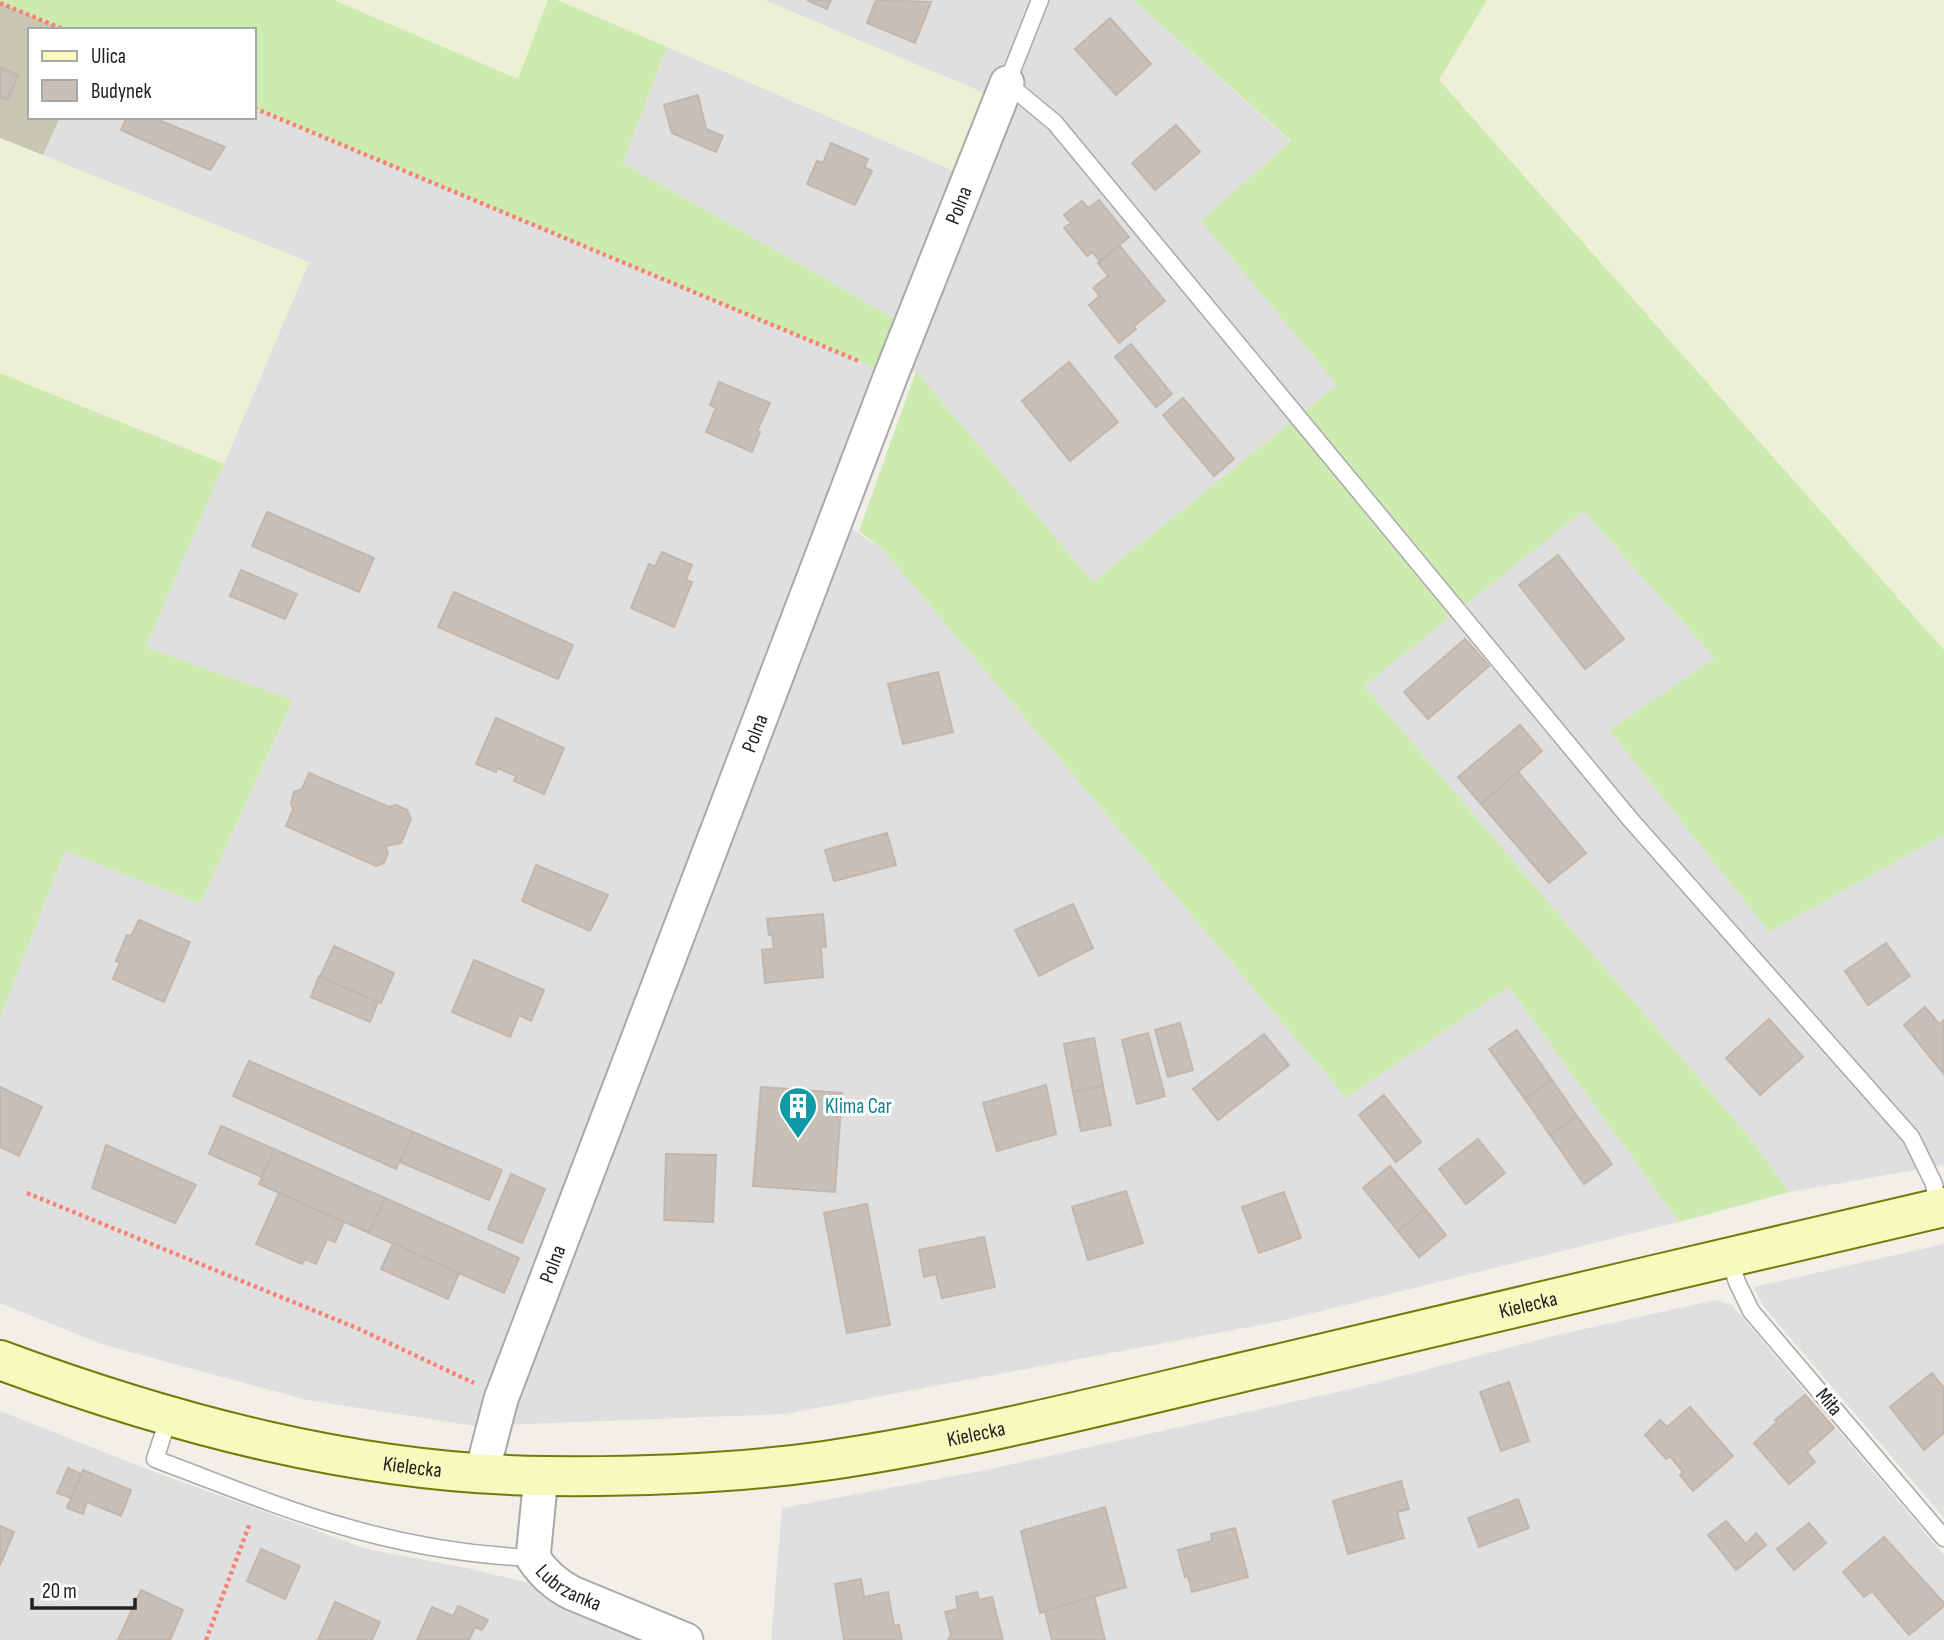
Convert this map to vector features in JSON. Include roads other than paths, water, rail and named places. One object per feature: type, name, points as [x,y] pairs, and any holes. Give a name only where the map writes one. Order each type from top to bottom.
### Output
[{"type":"street","name":"Polna","points":[[482,1472],[501,1399],[891,375],[1007,83]]},
{"type":"street","name":"Kielecka","points":[[0,1360],[169,1417],[350,1457],[541,1476],[705,1474],[823,1461],[929,1443],[1115,1402],[1941,1207]]},
{"type":"street","name":"Lubrzanka","points":[[541,1476],[533,1558],[541,1570],[563,1588],[686,1640]]},
{"type":"lane","name":"Polna","points":[[1007,83],[1040,0]]},
{"type":"lane","points":[[1007,83],[1055,123],[1630,819],[1911,1137],[1934,1184],[1941,1207]]},
{"type":"lane","name":"Miła","points":[[1729,1257],[1751,1311],[1944,1538]]},
{"type":"lane","points":[[169,1417],[155,1460],[335,1524],[381,1537],[498,1556],[533,1558]]},
{"type":"place","name":"Klima Car","points":[[798,1140]]}]
